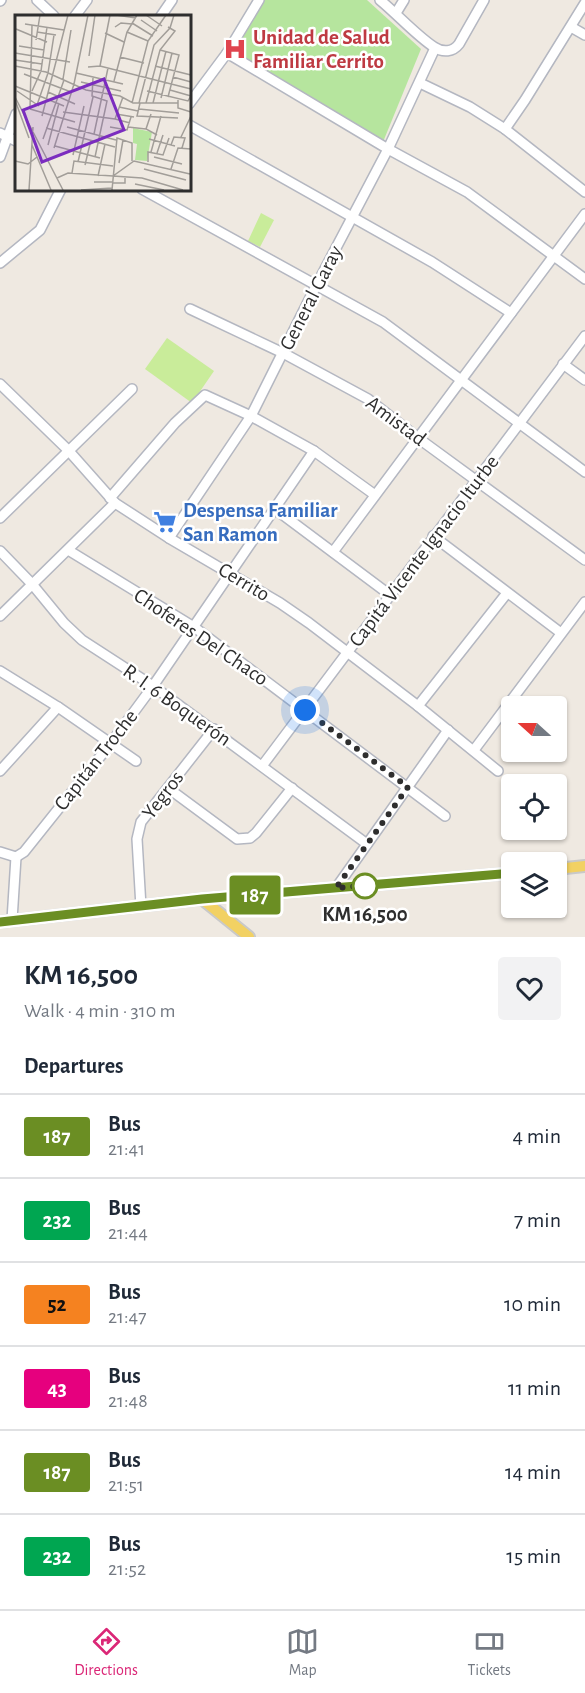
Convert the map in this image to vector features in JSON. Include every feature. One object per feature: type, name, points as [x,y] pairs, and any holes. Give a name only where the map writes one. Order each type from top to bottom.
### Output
[{"type":"main road","points":[[567,868],[585,866]]},
{"type":"main road","points":[[0,922],[202,899],[501,874]]},
{"type":"main road","points":[[202,899],[249,937]]},
{"type":"street","points":[[37,0],[53,15]]},
{"type":"street","points":[[76,15],[87,0]]},
{"type":"street","points":[[158,0],[170,4]]},
{"type":"street","points":[[190,103],[227,53],[259,0]]},
{"type":"street","points":[[380,0],[435,48],[449,51],[455,49],[484,0]]},
{"type":"street","points":[[396,13],[404,0]]},
{"type":"street","points":[[505,129],[585,3]]},
{"type":"street","points":[[571,27],[585,35]]},
{"type":"street","name":"General Garay","points":[[169,538],[251,416],[388,149],[435,48]]},
{"type":"street","points":[[227,53],[388,149],[467,192],[585,279]]},
{"type":"street","points":[[420,83],[463,103],[505,129],[585,192]]},
{"type":"street","points":[[0,158],[15,117]]},
{"type":"street","points":[[190,126],[353,215],[511,312]]},
{"type":"street","points":[[0,263],[40,230],[60,190]]},
{"type":"street","points":[[144,190],[383,322],[585,472]]},
{"type":"street","points":[[333,552],[585,214]]},
{"type":"street","name":"Amistad","points":[[190,309],[283,353],[368,399],[585,560]]},
{"type":"street","name":"Capitá Vicente Ignacio Iturbe","points":[[262,766],[585,336]]},
{"type":"street","points":[[563,364],[585,381]]},
{"type":"street","name":"Cerrito","points":[[1,387],[68,450],[113,500],[169,538],[280,603],[418,706],[498,771]]},
{"type":"street","points":[[0,518],[132,389]]},
{"type":"street","points":[[0,616],[68,550],[113,500],[175,423],[205,395],[251,416],[314,451],[375,495]]},
{"type":"street","name":"Capitán Troche","points":[[16,857],[24,852],[111,743],[153,686],[314,451]]},
{"type":"street","points":[[275,509],[390,595]]},
{"type":"street","points":[[434,536],[561,633]]},
{"type":"street","name":"Choferes Del Chaco","points":[[68,550],[194,627],[445,816]]},
{"type":"street","name":"R. I. 6 Boquerón","points":[[0,551],[32,584],[73,633],[213,729],[367,844]]},
{"type":"street","points":[[418,706],[507,593]]},
{"type":"street","points":[[474,750],[585,602]]},
{"type":"street","points":[[0,671],[58,707],[136,761]]},
{"type":"street","points":[[0,771],[58,707]]},
{"type":"street","name":"Yegros","points":[[141,907],[138,831],[141,822],[213,729]]},
{"type":"street","points":[[336,888],[448,730]]},
{"type":"street","points":[[168,788],[237,839],[243,839],[250,838],[256,833],[292,788]]},
{"type":"street","points":[[0,852],[16,857],[12,920]]},
{"type":"green space","points":[[262,0],[367,0],[421,49],[383,142],[230,52]]},
{"type":"green space","points":[[261,213],[274,220],[260,247],[248,241]]},
{"type":"green space","points":[[167,338],[214,371],[192,403],[145,369]]},
{"type":"bus line","name":"187","points":[[0,922],[202,899],[501,874]]},
{"type":"place","name":"Unidad de Salud Familiar Cerrito","points":[[235,49]]},
{"type":"place","name":"Despensa Familiar San Ramon","points":[[165,522]]},
{"type":"place","name":"KM 16,500","points":[[365,886]]},
{"type":"route","points":[[305,710],[408,787],[336,888],[371,885],[365,886]]}]
